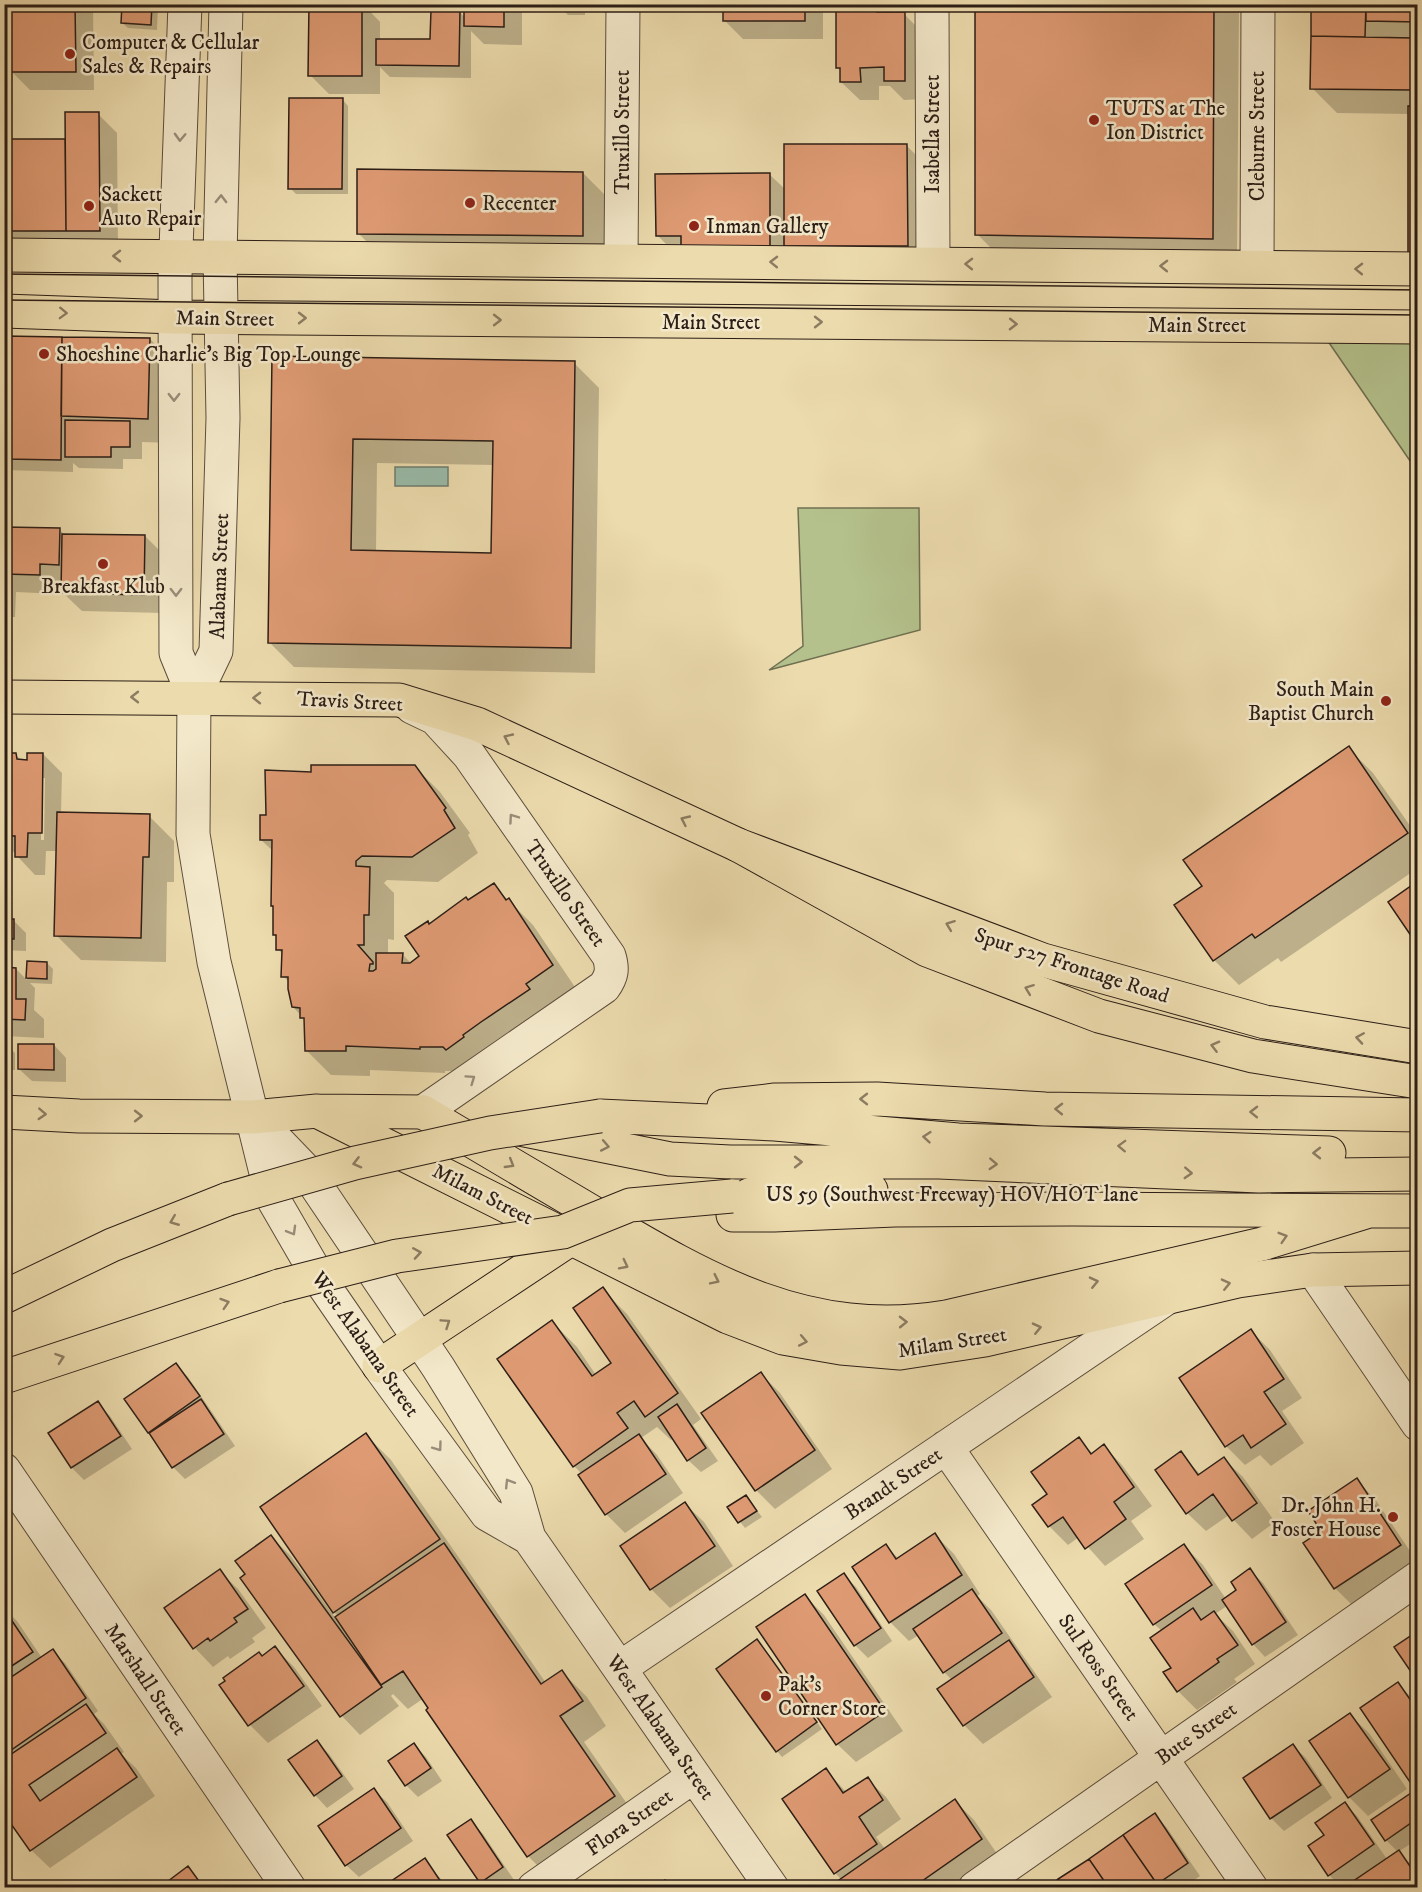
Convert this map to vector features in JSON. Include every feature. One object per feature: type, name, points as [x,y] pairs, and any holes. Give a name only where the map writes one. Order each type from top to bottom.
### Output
[{"type":"main road","points":[[4,255],[1418,269]]},
{"type":"main road","name":"Main Street","points":[[4,310],[222,318],[1418,327]]},
{"type":"main road","name":"Travis Street","points":[[4,697],[399,700],[477,724],[738,845]]},
{"type":"main road","points":[[738,845],[927,950],[1099,1016],[1253,1056],[1418,1082]]},
{"type":"main road","name":"Spur 527 Frontage Road","points":[[738,845],[1043,960],[1265,1023],[1418,1047]]},
{"type":"main road","points":[[4,1297],[112,1245],[228,1199],[355,1163],[490,1133],[600,1116],[775,1112],[878,1099],[1045,1109],[1418,1115]]},
{"type":"main road","points":[[4,1112],[79,1116],[253,1117],[317,1111],[423,1112],[670,1159],[730,1162],[939,1162],[1259,1176]]},
{"type":"main road","name":"Milam Street","points":[[317,1111],[728,1317],[783,1338],[841,1348],[900,1353],[985,1340],[1238,1281],[1313,1270],[1418,1268]]},
{"type":"main road","points":[[423,1112],[663,1254],[745,1294],[823,1317],[853,1321],[915,1322],[946,1317],[1262,1244],[1369,1211]]},
{"type":"main road","points":[[775,1112],[958,1140],[1298,1153],[1418,1153]]},
{"type":"main road","name":"US 59 (Southwest Freeway) HOV/HOT lane","points":[[4,1377],[279,1286],[398,1256],[568,1235],[630,1204],[733,1205],[814,1190],[1210,1195],[1232,1189],[1259,1176],[1418,1174]]},
{"type":"main road","points":[[733,1205],[895,1210],[1418,1211]]},
{"type":"main road","points":[[379,1366],[419,1341],[568,1235]]},
{"type":"street","name":"Alabama Street","points":[[185,4],[175,256],[176,653],[194,697]]},
{"type":"street","name":"Alabama Street","points":[[194,697],[216,651],[223,427],[220,257],[226,4]]},
{"type":"street","name":"Truxillo Street","points":[[621,260],[623,4]]},
{"type":"street","name":"Isabella Street","points":[[932,4],[933,264]]},
{"type":"street","name":"Cleburne Street","points":[[1257,267],[1258,4]]},
{"type":"street","name":"West Alabama Street","points":[[194,697],[194,834],[214,962],[272,1197],[320,1280],[379,1366],[487,1514],[529,1538]]},
{"type":"street","name":"Truxillo Street","points":[[399,700],[435,718],[469,755],[609,956],[613,969],[604,987],[423,1112]]},
{"type":"street","name":"West Alabama Street","points":[[253,1117],[306,1171],[438,1366],[516,1493],[529,1538],[772,1887]]},
{"type":"street","points":[[1313,1270],[1418,1424]]},
{"type":"street","name":"Brandt Street","points":[[620,1668],[1166,1298]]},
{"type":"street","name":"Sul Ross Street","points":[[946,1447],[1251,1887]]},
{"type":"street","name":"Marshall Street","points":[[4,1470],[289,1887]]},
{"type":"street","name":"Bute Street","points":[[975,1887],[1418,1578]]},
{"type":"street","name":"Flora Street","points":[[534,1887],[694,1776]]},
{"type":"green space","points":[[1321,331],[1417,337],[1417,471]]},
{"type":"green space","points":[[798,508],[919,508],[920,630],[769,670],[803,646]]},
{"type":"shaded area","points":[[395,467],[448,467],[448,486],[395,486]]},
{"type":"building","points":[[9,4],[75,4],[76,72],[10,72]]},
{"type":"building","points":[[122,4],[152,4],[151,25],[121,23]]},
{"type":"building","points":[[309,4],[362,4],[362,76],[308,76]]},
{"type":"building","points":[[464,4],[504,4],[504,27],[464,26]]},
{"type":"building","points":[[723,4],[805,4],[805,21],[723,21]]},
{"type":"building","points":[[836,4],[877,4],[877,12],[905,12],[905,81],[884,81],[884,67],[860,68],[861,82],[840,82],[840,68],[836,68]]},
{"type":"building","name":"TUTS at The Ion District","points":[[975,4],[1214,4],[1213,239],[975,235]]},
{"type":"building","points":[[1311,4],[1366,4],[1365,37],[1311,36]]},
{"type":"building","points":[[1366,4],[1418,4],[1418,22],[1366,21]]},
{"type":"building","points":[[431,10],[460,10],[459,66],[376,65],[376,39],[430,39]]},
{"type":"building","points":[[1311,36],[1413,38],[1413,90],[1310,89]]},
{"type":"building","points":[[1413,38],[1418,38],[1418,86],[1413,86]]},
{"type":"building","points":[[289,98],[343,98],[342,189],[288,189]]},
{"type":"building","points":[[1408,106],[1418,106],[1418,253],[1408,253]]},
{"type":"building","points":[[65,112],[99,112],[100,231],[66,231]]},
{"type":"building","points":[[4,139],[65,139],[66,231],[4,231]]},
{"type":"building","points":[[784,144],[907,144],[908,246],[784,246]]},
{"type":"building","name":"Recenter","points":[[357,169],[583,172],[583,236],[357,234]]},
{"type":"building","points":[[770,173],[770,249],[681,250],[681,236],[656,236],[655,174]]},
{"type":"building","points":[[4,336],[62,337],[61,460],[4,459]]},
{"type":"building","points":[[62,337],[150,338],[148,419],[61,416]]},
{"type":"building","points":[[272,356],[575,361],[571,648],[268,643]],"holes":[[[353,439],[493,441],[491,553],[351,550]]]},
{"type":"building","points":[[65,420],[130,421],[130,447],[111,447],[111,457],[65,457]]},
{"type":"building","points":[[4,527],[60,528],[59,565],[40,564],[40,575],[4,574]]},
{"type":"building","name":"Breakfast Klub","points":[[62,534],[145,535],[144,595],[61,593]]},
{"type":"building","points":[[1349,746],[1408,833],[1255,938],[1252,934],[1213,961],[1174,905],[1202,886],[1183,860]]},
{"type":"building","points":[[4,753],[16,753],[17,759],[27,760],[27,753],[43,753],[42,833],[28,833],[27,857],[15,857],[15,836],[4,836]]},
{"type":"building","points":[[311,765],[415,765],[446,808],[444,810],[455,828],[412,857],[362,856],[356,861],[356,866],[370,867],[369,915],[364,915],[364,945],[358,945],[373,962],[370,964],[369,971],[376,969],[376,953],[403,953],[402,963],[410,963],[419,956],[405,936],[428,921],[429,924],[466,897],[468,900],[494,883],[506,900],[509,898],[553,965],[526,984],[530,989],[463,1035],[464,1037],[446,1050],[443,1047],[420,1047],[420,1049],[346,1046],[346,1051],[305,1051],[304,1018],[300,1018],[300,1008],[292,1007],[288,977],[281,977],[282,950],[276,950],[276,935],[273,935],[273,906],[271,906],[272,840],[260,840],[260,815],[266,815],[265,770],[311,772]]},
{"type":"building","points":[[57,812],[150,814],[149,857],[143,857],[141,938],[54,936]]},
{"type":"building","points":[[1418,881],[1418,946],[1388,902]]},
{"type":"building","points":[[4,919],[14,919],[14,939],[4,939]]},
{"type":"building","points":[[27,961],[47,962],[47,979],[26,978]]},
{"type":"building","points":[[4,967],[16,968],[16,999],[26,999],[25,1020],[4,1019]]},
{"type":"building","points":[[18,1044],[54,1044],[54,1070],[18,1069]]},
{"type":"building","points":[[603,1287],[678,1393],[645,1417],[634,1401],[617,1413],[628,1428],[573,1467],[497,1359],[552,1320],[592,1376],[611,1363],[573,1308]]},
{"type":"building","points":[[1251,1329],[1284,1379],[1264,1392],[1286,1424],[1251,1448],[1243,1435],[1225,1447],[1179,1378]]},
{"type":"building","points":[[176,1363],[200,1396],[148,1433],[124,1399]]},
{"type":"building","points":[[761,1372],[815,1450],[755,1491],[701,1413]]},
{"type":"building","points":[[201,1399],[224,1434],[172,1468],[149,1433]]},
{"type":"building","points":[[98,1401],[121,1436],[71,1468],[48,1433]]},
{"type":"building","points":[[677,1404],[706,1448],[687,1461],[658,1417]]},
{"type":"building","points":[[366,1433],[440,1539],[333,1613],[260,1507]]},
{"type":"building","points":[[639,1434],[666,1474],[605,1515],[578,1475]]},
{"type":"building","points":[[1079,1437],[1091,1454],[1104,1444],[1134,1487],[1114,1502],[1126,1519],[1085,1549],[1063,1517],[1048,1527],[1032,1505],[1047,1494],[1031,1472]]},
{"type":"building","points":[[1181,1451],[1198,1475],[1224,1457],[1257,1503],[1232,1521],[1213,1494],[1186,1514],[1155,1470]]},
{"type":"building","points":[[1357,1478],[1401,1545],[1334,1589],[1303,1543],[1321,1531],[1308,1511]]},
{"type":"building","points":[[746,1495],[757,1511],[738,1523],[727,1507]]},
{"type":"building","points":[[685,1502],[715,1546],[650,1590],[620,1546]]},
{"type":"building","points":[[935,1533],[962,1575],[889,1623],[852,1567],[886,1544],[896,1559]]},
{"type":"building","points":[[271,1535],[382,1687],[340,1717],[240,1578],[245,1574],[235,1561]]},
{"type":"building","points":[[444,1543],[541,1684],[562,1670],[583,1701],[560,1716],[615,1796],[527,1857],[426,1710],[428,1708],[403,1671],[381,1685],[335,1617]]},
{"type":"building","points":[[1184,1544],[1212,1585],[1153,1625],[1125,1584]]},
{"type":"building","points":[[1250,1568],[1286,1622],[1252,1645],[1222,1600],[1236,1590],[1231,1582]]},
{"type":"building","points":[[220,1569],[248,1609],[234,1618],[237,1622],[210,1641],[208,1638],[193,1649],[164,1608]]},
{"type":"building","points":[[844,1573],[881,1628],[854,1646],[817,1591]]},
{"type":"building","points":[[972,1589],[1002,1633],[943,1673],[913,1629]]},
{"type":"building","points":[[805,1594],[885,1711],[836,1745],[756,1627]]},
{"type":"building","points":[[1193,1608],[1201,1620],[1214,1611],[1238,1645],[1217,1659],[1219,1662],[1177,1692],[1163,1672],[1171,1668],[1150,1638]]},
{"type":"building","points":[[4,1609],[33,1652],[4,1671]]},
{"type":"building","points":[[1418,1631],[1418,1682],[1394,1647]]},
{"type":"building","name":"Pak's Corner Store","points":[[757,1639],[817,1722],[776,1752],[716,1669]]},
{"type":"building","points":[[1009,1640],[1034,1677],[963,1726],[937,1689]]},
{"type":"building","points":[[275,1646],[304,1686],[248,1726],[219,1685],[225,1681],[223,1678],[259,1652],[262,1656]]},
{"type":"building","points":[[53,1649],[86,1698],[4,1755],[4,1682]]},
{"type":"building","points":[[1398,1682],[1418,1711],[1418,1785],[1414,1788],[1360,1708]]},
{"type":"building","points":[[86,1704],[106,1733],[29,1785],[40,1801],[117,1748],[137,1777],[30,1851],[4,1814],[4,1759]]},
{"type":"building","points":[[1350,1713],[1390,1769],[1348,1798],[1309,1741]]},
{"type":"building","points":[[317,1740],[342,1776],[314,1796],[288,1760]]},
{"type":"building","points":[[414,1743],[431,1768],[405,1786],[388,1761]]},
{"type":"building","points":[[1293,1744],[1321,1785],[1270,1819],[1243,1778]]},
{"type":"building","points":[[826,1768],[843,1793],[868,1777],[883,1800],[859,1817],[877,1844],[834,1874],[782,1799]]},
{"type":"building","points":[[374,1788],[401,1828],[345,1866],[318,1826]]},
{"type":"building","points":[[1414,1791],[1418,1797],[1418,1818],[1385,1841],[1371,1820]]},
{"type":"building","points":[[955,1799],[982,1839],[912,1888],[829,1887]]},
{"type":"building","points":[[1345,1802],[1374,1844],[1328,1876],[1308,1846],[1324,1835],[1315,1823]]},
{"type":"building","points":[[1155,1813],[1188,1863],[1157,1884],[1123,1835]]},
{"type":"building","points":[[471,1819],[503,1867],[480,1883],[447,1835]]},
{"type":"building","points":[[1123,1835],[1157,1884],[1153,1888],[1109,1888],[1089,1859]]},
{"type":"building","points":[[1399,1850],[1418,1878],[1418,1888],[1343,1888]]},
{"type":"building","points":[[425,1858],[445,1888],[381,1888]]},
{"type":"building","points":[[1089,1859],[1109,1888],[1064,1888],[1058,1879]]},
{"type":"building","points":[[188,1866],[204,1888],[159,1888]]},
{"type":"building","points":[[1058,1879],[1064,1888],[1047,1888]]},
{"type":"building","points":[[665,1880],[670,1888],[653,1888]]},
{"type":"tram line","points":[[4,274],[1418,290]]},
{"type":"tram line","points":[[4,300],[1418,315]]},
{"type":"place","name":"Computer & Cellular Sales & Repairs","points":[[70,54]]},
{"type":"place","name":"TUTS at The Ion District","points":[[1094,120]]},
{"type":"place","name":"Recenter","points":[[470,203]]},
{"type":"place","name":"Sackett Auto Repair","points":[[89,206]]},
{"type":"place","name":"Inman Gallery","points":[[694,226]]},
{"type":"place","name":"Shoeshine Charlie's Big Top Lounge","points":[[44,354]]},
{"type":"place","name":"Breakfast Klub","points":[[103,564]]},
{"type":"place","name":"South Main Baptist Church","points":[[1386,701]]},
{"type":"place","name":"Dr. John H. Foster House","points":[[1393,1517]]},
{"type":"place","name":"Pak's Corner Store","points":[[766,1696]]}]
